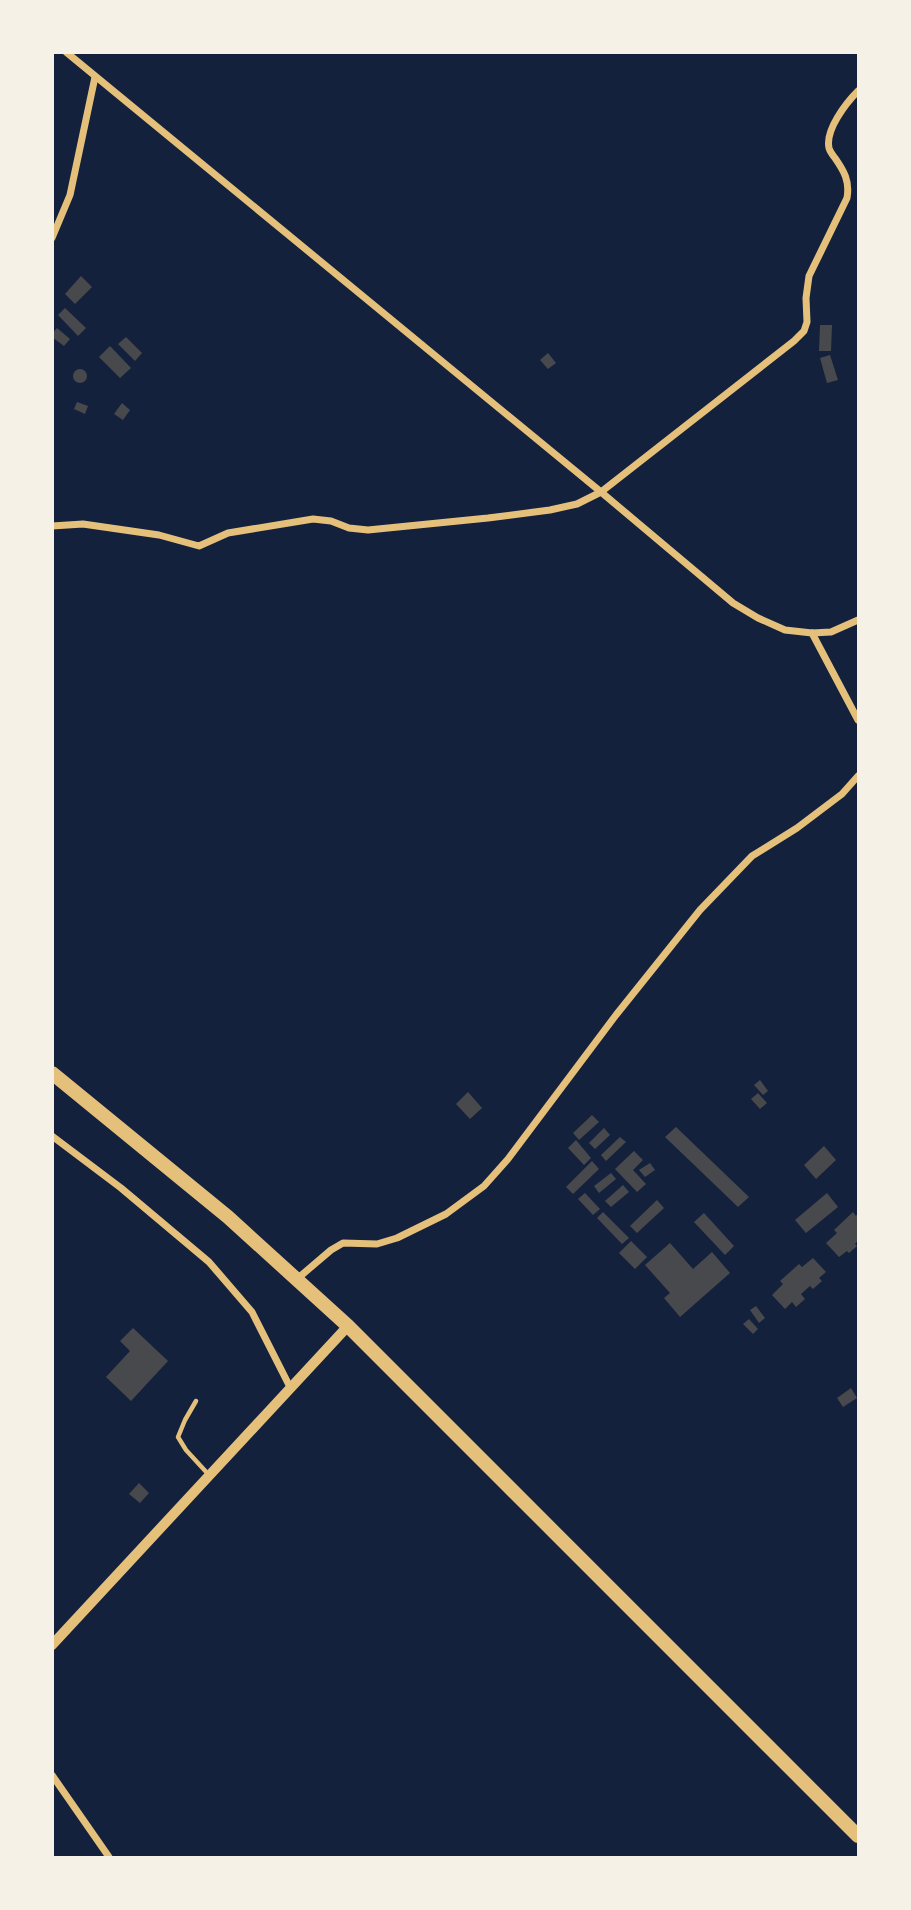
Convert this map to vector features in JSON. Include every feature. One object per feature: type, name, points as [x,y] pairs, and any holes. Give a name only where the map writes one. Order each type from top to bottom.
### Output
[{"type":"main road","points":[[52,1073],[228,1217],[348,1326],[859,1836]]},
{"type":"street","points":[[66,52],[733,603],[785,630],[831,632],[859,620]]},
{"type":"street","points":[[52,238],[70,195],[95,77]]},
{"type":"street","points":[[52,526],[83,524],[159,535],[199,546],[228,533],[313,519],[368,530],[550,510],[577,504],[601,492],[804,331],[807,322],[806,286],[809,276],[847,198],[845,173],[829,150],[829,142],[842,108],[859,91]]},
{"type":"street","points":[[812,633],[859,720]]},
{"type":"street","points":[[297,1279],[343,1244],[377,1244],[397,1238],[446,1214],[484,1186],[502,1167],[607,1026],[700,910],[752,856],[797,828],[842,794],[859,776]]},
{"type":"street","points":[[52,1136],[121,1188],[209,1262],[252,1312],[291,1389]]},
{"type":"street","points":[[52,1645],[348,1326]]},
{"type":"street","points":[[52,1630],[65,1632]]},
{"type":"street","points":[[52,1775],[108,1857]]},
{"type":"lane","points":[[196,1401],[178,1437],[186,1450],[210,1475]]},
{"type":"building","points":[[81,276],[92,287],[75,304],[65,294]]},
{"type":"building","points":[[65,308],[86,328],[78,336],[58,315]]},
{"type":"building","points":[[820,325],[832,325],[831,351],[819,351]]},
{"type":"building","points":[[57,328],[70,339],[64,346],[52,337]]},
{"type":"building","points":[[126,337],[142,353],[135,361],[118,344]]},
{"type":"building","points":[[110,346],[131,368],[120,378],[99,357]]},
{"type":"building","points":[[548,353],[556,363],[548,369],[540,360]]},
{"type":"building","points":[[830,355],[838,380],[827,383],[820,358]]},
{"type":"building","points":[[80,369],[85,371],[85,381],[80,383],[75,381],[73,376],[75,371]]},
{"type":"building","points":[[77,402],[88,406],[85,414],[74,409]]},
{"type":"building","points":[[122,403],[130,410],[123,420],[114,414]]},
{"type":"building","points":[[760,1080],[768,1091],[763,1095],[754,1085]]},
{"type":"building","points":[[468,1092],[482,1108],[470,1119],[456,1104]]},
{"type":"building","points":[[758,1093],[767,1103],[760,1109],[751,1099]]},
{"type":"building","points":[[592,1115],[599,1122],[579,1140],[573,1133]]},
{"type":"building","points":[[676,1127],[749,1197],[738,1207],[665,1137]]},
{"type":"building","points":[[604,1128],[610,1135],[595,1149],[589,1143]]},
{"type":"building","points":[[620,1137],[626,1142],[606,1161],[601,1155]]},
{"type":"building","points":[[576,1140],[591,1158],[584,1165],[568,1148]]},
{"type":"building","points":[[824,1146],[836,1160],[816,1179],[804,1165]]},
{"type":"building","points":[[634,1151],[643,1160],[633,1170],[646,1184],[637,1192],[615,1169]]},
{"type":"building","points":[[592,1161],[599,1169],[573,1194],[566,1187]]},
{"type":"building","points":[[650,1163],[655,1170],[645,1177],[639,1170]]},
{"type":"building","points":[[611,1173],[616,1179],[599,1193],[594,1186]]},
{"type":"building","points":[[623,1185],[629,1192],[611,1207],[605,1201]]},
{"type":"building","points":[[585,1193],[600,1209],[593,1215],[578,1199]]},
{"type":"building","points":[[827,1193],[838,1207],[806,1233],[795,1220]]},
{"type":"building","points":[[657,1200],[664,1208],[637,1233],[630,1226]]},
{"type":"building","points":[[603,1212],[629,1238],[622,1244],[597,1218]]},
{"type":"building","points":[[853,1212],[856,1216],[858,1213],[857,1246],[839,1257],[826,1243],[837,1233],[834,1230]]},
{"type":"building","points":[[704,1213],[734,1246],[725,1255],[694,1222]]},
{"type":"building","points":[[631,1241],[647,1257],[635,1269],[619,1253]]},
{"type":"building","points":[[670,1243],[693,1269],[712,1252],[730,1273],[680,1317],[664,1298],[670,1293],[645,1265]]},
{"type":"building","points":[[813,1258],[826,1272],[819,1278],[822,1281],[801,1294],[805,1299],[796,1307],[792,1302],[785,1309],[772,1295],[783,1284],[780,1281],[799,1264],[802,1267]]},
{"type":"building","points":[[756,1306],[765,1318],[759,1323],[750,1310]]},
{"type":"building","points":[[749,1319],[758,1329],[753,1334],[743,1324]]},
{"type":"building","points":[[133,1328],[168,1361],[131,1401],[106,1377],[130,1351],[120,1341]]},
{"type":"building","points":[[851,1388],[857,1398],[843,1407],[837,1398]]},
{"type":"building","points":[[139,1483],[149,1493],[140,1503],[129,1494]]}]
